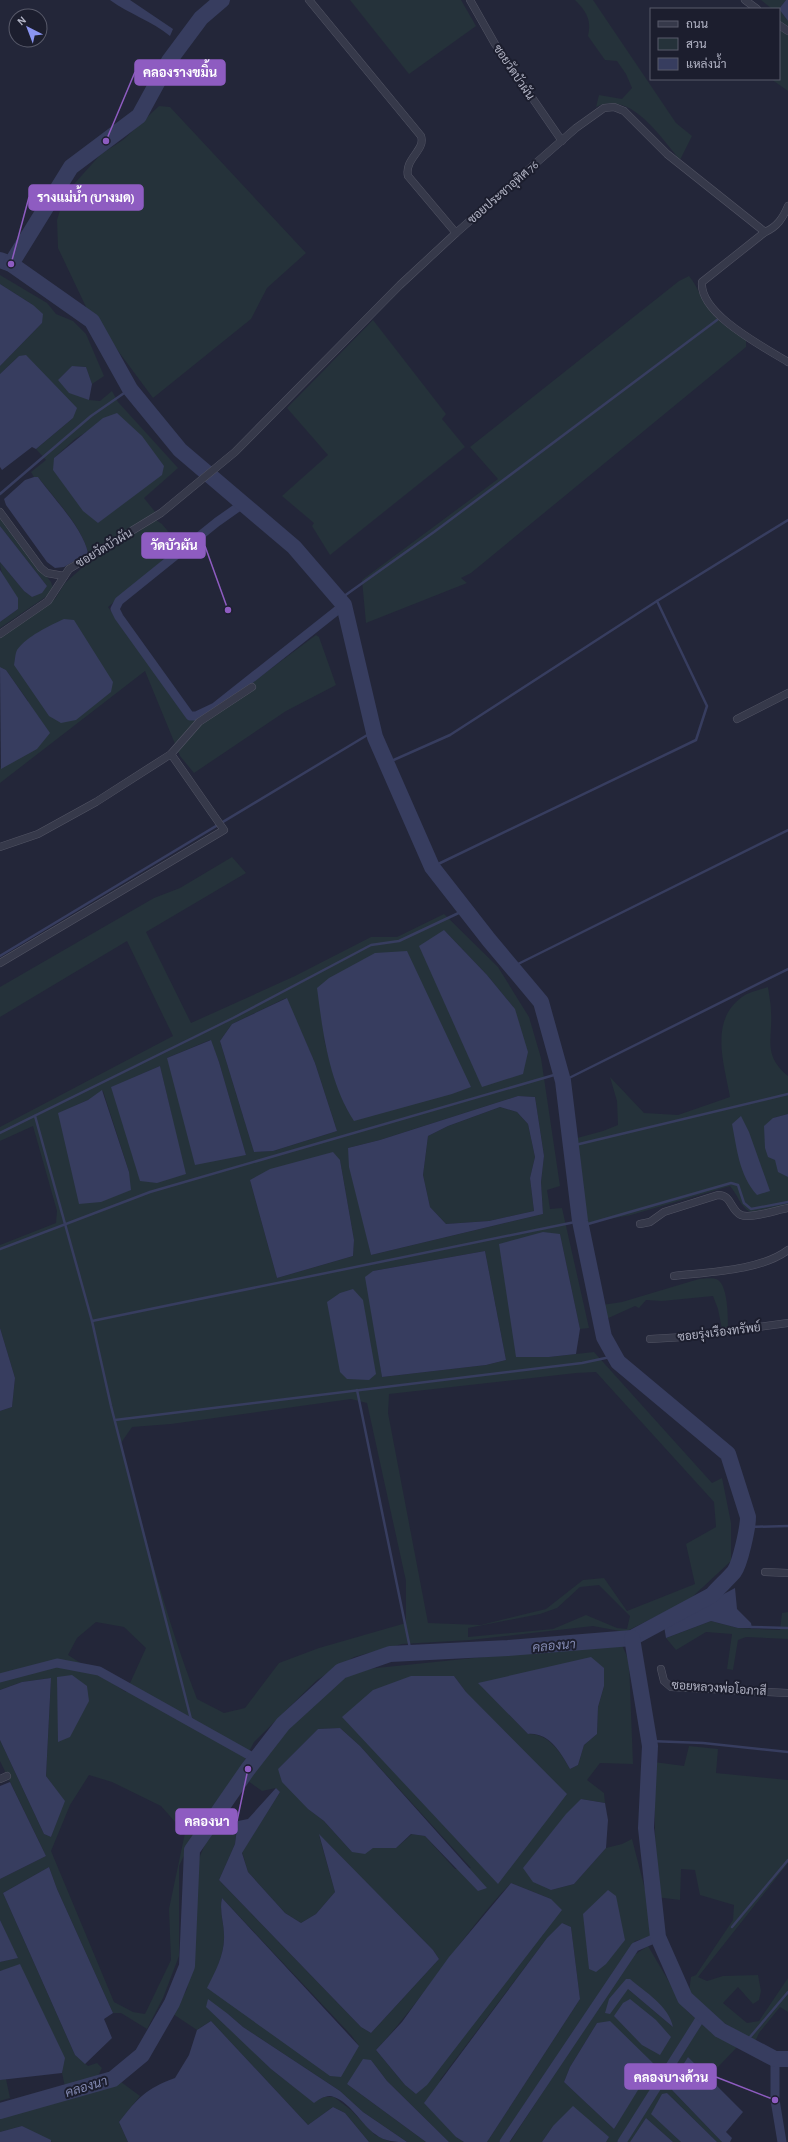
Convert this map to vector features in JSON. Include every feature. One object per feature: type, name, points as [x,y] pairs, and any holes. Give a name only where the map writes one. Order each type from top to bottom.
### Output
[{"type":"street","points":[[309,0],[421,136],[421,146],[408,163],[406,169],[408,176],[456,233]]},
{"type":"street","name":"ซอยวัดบัวผัน","points":[[470,0],[499,50],[562,141]]},
{"type":"street","points":[[745,0],[756,8]]},
{"type":"street","name":"ซอยประชาอุทิศ 76","points":[[235,452],[387,296],[456,233],[581,124],[604,108],[614,107],[624,111],[667,154],[765,232]]},
{"type":"street","points":[[788,206],[780,221],[702,282],[701,288],[704,296],[723,318],[742,333],[788,362]]},
{"type":"street","name":"ซอยวัดบัวผัน","points":[[0,634],[48,601],[69,569],[142,525],[181,498],[235,452]]},
{"type":"street","points":[[0,512],[41,568],[47,573],[64,576]]},
{"type":"street","points":[[0,847],[55,826],[171,754],[199,722],[252,687]]},
{"type":"street","points":[[737,719],[788,692]]},
{"type":"street","points":[[0,963],[224,830],[171,754]]},
{"type":"street","points":[[640,1224],[650,1222],[664,1212],[724,1195],[728,1198],[738,1213],[747,1216],[788,1208]]},
{"type":"street","points":[[674,1276],[726,1270],[765,1261],[788,1250]]},
{"type":"street","name":"ซอยรุ่งเรืองทรัพย์","points":[[650,1338],[684,1337],[788,1323]]},
{"type":"street","points":[[764,1572],[788,1572]]},
{"type":"street","name":"ซอยหลวงพ่อโอภาสี","points":[[661,1670],[664,1682],[671,1686],[788,1693]]},
{"type":"green space","points":[[350,0],[461,0],[476,26],[409,74]]},
{"type":"green space","points":[[575,0],[593,0],[676,123],[692,136],[680,160],[644,118],[633,110],[621,105],[609,103],[596,107],[599,95],[622,99],[632,88],[626,74],[617,61],[605,60],[588,36],[589,20],[585,12]]},
{"type":"green space","points":[[761,0],[786,0],[780,8],[771,8]]},
{"type":"green space","points":[[780,10],[788,21],[788,91],[772,80],[780,80]]},
{"type":"green space","points":[[159,106],[170,107],[306,253],[267,288],[251,319],[153,398],[87,309],[58,248],[57,220],[65,194],[101,154],[123,140]]},
{"type":"green space","points":[[0,275],[47,303],[56,314],[73,321],[86,334],[104,376],[92,384],[86,367],[72,366],[58,380],[89,400],[100,401],[112,391],[118,402],[178,468],[144,498],[156,513],[88,553],[80,534],[60,504],[38,477],[34,477],[31,472],[46,460],[36,449],[73,418],[19,356],[0,374],[0,366],[42,323],[33,305],[0,284]],"holes":[[[88,431],[110,512],[98,523],[54,458],[75,439]]]},
{"type":"green space","points":[[689,276],[695,284],[705,304],[716,318],[746,340],[746,347],[471,573],[461,578],[467,583],[366,623],[362,580],[498,479],[470,447],[679,281]]},
{"type":"green space","points":[[373,320],[446,414],[442,419],[465,447],[330,555],[312,526],[314,523],[282,496],[328,455],[287,408]]},
{"type":"green space","points":[[0,518],[51,582],[53,588],[47,596],[0,628],[0,622],[18,609],[15,596],[3,574],[0,562],[24,591],[32,597],[47,586],[0,526]]},
{"type":"green space","points":[[156,520],[162,524],[180,546],[108,607],[188,720],[193,713],[202,715],[241,691],[316,635],[319,637],[336,685],[286,711],[194,773],[180,756],[145,671],[0,783],[0,769],[28,701],[6,670],[0,667],[0,637],[55,599],[65,583],[83,567]]},
{"type":"green space","points":[[232,857],[246,873],[146,932],[191,1023],[295,976],[371,937],[397,937],[444,914],[498,967],[529,1017],[541,1058],[560,1186],[547,1190],[550,1209],[562,1208],[589,1328],[580,1329],[560,1234],[549,1357],[594,1352],[712,1483],[722,1478],[731,1523],[731,1561],[689,1600],[625,1632],[593,1626],[470,1640],[402,1644],[354,1657],[317,1680],[254,1742],[239,1771],[200,1823],[179,1866],[179,1956],[163,1998],[147,2029],[121,2013],[113,2013],[57,1889],[49,1867],[3,1893],[75,2055],[88,2066],[97,2063],[102,2068],[98,2076],[65,2087],[62,2073],[64,2058],[3,1970],[0,1971],[0,1962],[17,1958],[0,1920],[0,1879],[46,1856],[0,1761],[0,1740],[44,1834],[51,1837],[64,1801],[46,1776],[51,1678],[22,1682],[0,1690],[0,1411],[12,1407],[15,1378],[0,1328],[0,1245],[56,1223],[57,1211],[33,1126],[0,1141],[0,1127],[173,1036],[127,941],[0,1017],[0,987],[154,898],[180,888]],"holes":[[[444,930],[487,975],[515,1009]],[[286,998],[315,1063],[337,1131],[273,1151],[254,1152],[220,1041],[232,1024]],[[323,1036],[347,1110],[335,1079]],[[210,1040],[219,1062],[246,1155],[167,1058]],[[160,1066],[172,1117],[112,1087]],[[103,1091],[129,1172],[59,1113],[88,1100]],[[518,1096],[535,1097],[544,1156],[541,1182],[543,1214],[371,1255],[348,1148],[380,1140]],[[340,1160],[354,1240],[353,1256],[277,1278],[250,1180]],[[485,1251],[506,1360],[486,1365],[382,1377],[377,1343],[373,1271]],[[596,1372],[714,1502],[716,1527],[686,1544],[695,1584],[627,1611],[604,1578],[583,1580],[546,1609],[481,1625],[428,1623],[388,1413],[389,1394]],[[351,1399],[367,1403],[406,1581],[406,1623],[319,1648],[279,1663],[245,1708],[224,1713],[197,1699],[185,1668],[165,1604],[146,1540],[121,1443],[132,1427],[171,1424]],[[599,1585],[630,1616],[627,1629],[617,1628],[586,1615],[553,1629],[468,1637],[468,1628],[540,1614],[557,1608],[580,1587]],[[96,1622],[124,1627],[146,1648],[126,1692],[68,1655],[77,1638]],[[89,1775],[112,1782],[161,1806],[185,1833],[169,1909],[171,1960],[145,2014],[133,2012],[114,2002],[51,1851],[70,1805]]]},
{"type":"green space","points":[[768,987],[771,1009],[770,1046],[775,1061],[788,1076],[788,1114],[773,1118],[775,1160],[788,1177],[788,1205],[750,1212],[743,1206],[730,1186],[631,1215],[583,1224],[577,1138],[618,1125],[617,1101],[610,1077],[644,1113],[678,1115],[730,1097],[722,1057],[721,1043],[725,1018],[732,1007],[742,997],[751,992]]},
{"type":"green space","points":[[500,1107],[517,1112],[528,1124],[535,1157],[530,1178],[534,1211],[489,1221],[446,1224],[430,1207],[423,1175],[428,1136],[448,1126]]},
{"type":"green space","points":[[708,1278],[718,1280],[724,1289],[727,1302],[728,1328],[722,1329],[718,1309],[713,1296],[662,1301],[646,1300],[639,1308],[635,1306],[604,1320],[602,1305],[622,1302],[699,1279]]},
{"type":"green space","points":[[788,1612],[788,1639],[746,1637],[738,1640],[733,1670],[727,1669],[732,1634],[706,1632],[676,1650],[666,1638],[711,1621],[738,1628],[780,1630],[782,1613]]},
{"type":"green space","points":[[622,1645],[629,1661],[633,1764],[600,1763],[587,1780],[604,1793],[605,1803],[581,1799],[551,1890],[574,1884],[606,1848],[622,1844],[632,1839],[654,1924],[651,1937],[635,1941],[499,2142],[487,2142],[580,1999],[571,1927],[562,1923],[547,1938],[440,2080],[456,2137],[464,2142],[449,2142],[387,2081],[371,2060],[347,2084],[426,2142],[407,2142],[363,2112],[340,2091],[243,2027],[228,2014],[246,2044],[271,2069],[314,2102],[324,2097],[334,2097],[351,2110],[375,2135],[391,2142],[369,2142],[345,2113],[333,2107],[308,2125],[211,2021],[197,2030],[173,2014],[187,1989],[192,1961],[198,1861],[208,1837],[221,1822],[238,1821],[235,1844],[219,1880],[361,2027],[371,2033],[439,1959],[433,1950],[319,1835],[335,1892],[316,1914],[301,1923],[285,1913],[248,1872],[242,1852],[280,1792],[276,1788],[262,1791],[248,1781],[287,1727],[326,1691],[357,1670],[513,1654]],"holes":[[[454,1676],[466,1692],[349,1721],[343,1717]],[[479,1683],[604,1686],[598,1707],[597,1734],[584,1745],[578,1765],[570,1769],[554,1745],[542,1737],[528,1734]],[[340,1728],[360,1746],[471,1868],[455,1869],[425,1836],[412,1834],[396,1848],[373,1848],[352,1852],[324,1821],[308,1809],[278,1769],[318,1729]],[[511,1883],[551,1899],[416,2094],[405,2085],[376,2050],[411,2009],[476,1924]],[[222,1898],[351,2035],[359,2046],[208,1989],[223,1949],[224,1930],[221,1907]]]},
{"type":"green space","points":[[689,1746],[718,1749],[716,1773],[788,1780],[788,1863],[698,1977],[707,1981],[723,1976],[758,1975],[761,1991],[759,2000],[753,2004],[738,1987],[723,2003],[747,2023],[759,2021],[788,1978],[788,2012],[780,2007],[759,2033],[755,2042],[719,2020],[689,1992],[691,1977],[696,1975],[733,1920],[734,1905],[700,1895],[695,1870],[681,1869],[680,1900],[656,1897],[654,1762],[684,1766]]},
{"type":"green space","points":[[648,1946],[685,2009],[704,2026],[738,2046],[718,2067],[711,2065],[705,2074],[688,2057],[672,2090],[722,2142],[717,2142],[667,2093],[652,2114],[681,2142],[673,2142],[646,2118],[630,2142],[606,2142],[609,2137],[553,2126],[542,2142],[510,2142],[631,1957]],"holes":[[[628,1989],[655,2002],[673,2027]],[[597,2023],[632,2098],[614,2129],[564,2082],[570,2067]]]},
{"type":"green space","points":[[6,2079],[10,2098],[0,2101],[0,2080]]},
{"type":"green space","points":[[121,2082],[140,2096],[119,2122],[128,2142],[52,2142],[22,2126],[0,2132],[0,2118]]},
{"type":"water","points":[[110,0],[130,0],[173,29],[170,36],[156,26]]},
{"type":"water","points":[[786,0],[788,0],[788,21],[780,10],[780,8]]},
{"type":"water","points":[[0,284],[33,305],[43,314],[42,323],[0,366]]},
{"type":"water","points":[[26,355],[77,408],[73,418],[36,449],[32,447],[2,470],[0,467],[0,374],[19,356]]},
{"type":"water","points":[[72,366],[86,367],[92,384],[89,400],[69,393],[58,380]]},
{"type":"water","points":[[117,413],[142,436],[164,466],[162,475],[98,523],[83,511],[53,470],[54,458],[103,418]]},
{"type":"water","points":[[38,477],[67,514],[85,543],[88,553],[64,567],[55,568],[47,562],[6,505],[4,499],[25,480]]},
{"type":"water","points":[[0,526],[47,586],[42,593],[32,597],[24,591],[0,562]]},
{"type":"water","points":[[0,570],[18,598],[18,609],[0,622]]},
{"type":"water","points":[[64,619],[74,620],[113,682],[111,692],[76,720],[61,723],[49,716],[14,665],[16,652],[26,640]]},
{"type":"water","points":[[0,667],[6,670],[50,733],[37,749],[1,769]]},
{"type":"water","points":[[444,930],[487,975],[515,1009],[528,1052],[523,1074],[482,1087],[419,946]]},
{"type":"water","points":[[407,951],[471,1087],[452,1094],[354,1121],[345,1106],[328,1057],[317,988],[329,978],[375,953]]},
{"type":"water","points":[[287,998],[315,1063],[337,1131],[273,1151],[254,1152],[220,1041],[232,1024]]},
{"type":"water","points":[[211,1040],[219,1062],[246,1155],[195,1165],[167,1058]]},
{"type":"water","points":[[160,1066],[186,1174],[157,1183],[140,1181],[111,1087]]},
{"type":"water","points":[[102,1090],[129,1172],[131,1190],[101,1202],[79,1204],[58,1113],[88,1100]]},
{"type":"water","points":[[518,1096],[535,1097],[544,1156],[541,1182],[543,1214],[371,1255],[349,1167],[348,1148],[380,1140]],"holes":[[[500,1107],[517,1112],[528,1124],[535,1157],[530,1178],[534,1211],[489,1221],[446,1224],[430,1207],[423,1175],[428,1136],[448,1126]]]},
{"type":"water","points":[[788,1114],[788,1177],[778,1172],[775,1160],[768,1157],[765,1148],[764,1126],[773,1118]]},
{"type":"water","points":[[741,1116],[749,1132],[770,1191],[757,1195],[746,1179],[737,1152],[732,1124]]},
{"type":"water","points":[[333,1152],[340,1160],[354,1240],[353,1256],[277,1278],[250,1180],[270,1169]]},
{"type":"water","points":[[543,1232],[560,1234],[580,1329],[576,1354],[549,1357],[516,1357],[499,1244]]},
{"type":"water","points":[[485,1251],[506,1360],[486,1365],[382,1377],[365,1277],[373,1271]]},
{"type":"water","points":[[353,1289],[363,1300],[376,1374],[369,1380],[347,1379],[340,1372],[327,1302],[340,1293]]},
{"type":"water","points":[[0,1328],[15,1378],[12,1407],[0,1411]]},
{"type":"water","points":[[735,1588],[737,1609],[751,1623],[752,1628],[738,1628],[711,1621],[666,1638],[664,1626]]},
{"type":"water","points":[[591,1657],[604,1668],[604,1686],[598,1707],[597,1734],[584,1745],[578,1765],[570,1769],[563,1756],[554,1745],[542,1736],[528,1734],[478,1683]]},
{"type":"water","points":[[72,1675],[87,1686],[89,1701],[70,1737],[58,1742],[57,1677]]},
{"type":"water","points":[[411,1676],[454,1676],[466,1692],[567,1794],[498,1884],[342,1717],[373,1690]]},
{"type":"water","points":[[51,1678],[46,1776],[65,1801],[51,1837],[44,1834],[0,1740],[0,1690],[22,1682]]},
{"type":"water","points":[[340,1728],[360,1746],[487,1888],[478,1891],[425,1836],[411,1834],[396,1848],[373,1848],[365,1854],[352,1852],[324,1821],[308,1809],[282,1782],[278,1769],[318,1729]]},
{"type":"water","points":[[10,1782],[46,1856],[0,1879],[0,1786]]},
{"type":"water","points":[[276,1788],[280,1792],[242,1853],[248,1872],[285,1913],[301,1923],[316,1914],[335,1892],[319,1834],[433,1950],[439,1959],[371,2033],[361,2027],[219,1880],[235,1844],[238,1821],[248,1819]]},
{"type":"water","points":[[581,1799],[605,1803],[608,1820],[606,1848],[574,1884],[551,1890],[533,1882],[523,1868],[566,1814]]},
{"type":"water","points":[[49,1867],[57,1889],[113,2013],[104,2019],[112,2038],[85,2064],[75,2055],[3,1893]]},
{"type":"water","points":[[511,1883],[551,1899],[562,1910],[427,2085],[416,2094],[405,2085],[376,2050],[402,2022],[449,1957]]},
{"type":"water","points":[[608,1890],[616,1896],[625,1940],[606,1964],[596,1972],[589,1969],[583,1914]]},
{"type":"water","points":[[222,1898],[359,2046],[341,2077],[330,2076],[207,1988],[219,1963],[223,1949],[224,1930],[221,1907]]},
{"type":"water","points":[[0,1920],[18,1958],[0,1962]]},
{"type":"water","points":[[562,1923],[571,1927],[580,1999],[487,2142],[464,2142],[456,2137],[424,2103],[547,1938]]},
{"type":"water","points":[[20,1964],[65,2058],[62,2073],[0,2080],[0,1971]]},
{"type":"water","points":[[626,1979],[630,1979],[662,2006],[671,2019],[673,2027],[628,1989],[610,2014],[605,2013],[609,1999]]},
{"type":"water","points":[[208,1999],[243,2027],[340,2091],[363,2112],[407,2142],[391,2141],[379,2137],[370,2130],[351,2109],[334,2097],[326,2097],[314,2103],[271,2069],[206,2007]]},
{"type":"water","points":[[630,1999],[656,2020],[671,2037],[660,2055],[642,2045],[614,2016],[623,2003]]},
{"type":"water","points":[[211,2021],[308,2125],[333,2107],[345,2113],[369,2142],[128,2142],[119,2122],[137,2100],[149,2090],[175,2078],[189,2055],[197,2030]]},
{"type":"water","points":[[610,2021],[654,2064],[614,2129],[564,2082],[570,2067],[597,2023]]},
{"type":"water","points":[[688,2057],[743,2112],[726,2132],[732,2138],[730,2142],[722,2142],[672,2090],[676,2076]]},
{"type":"water","points":[[363,2059],[371,2060],[387,2081],[449,2142],[426,2142],[347,2084]]},
{"type":"water","points":[[667,2093],[717,2142],[681,2142],[651,2114],[662,2094]]},
{"type":"water","points":[[573,2106],[609,2137],[606,2142],[542,2142],[553,2126]]},
{"type":"water","points":[[646,2118],[673,2142],[630,2142]]},
{"type":"water","points":[[22,2126],[51,2140],[51,2142],[0,2142],[0,2132]]},
{"type":"waterway","points":[[11,264],[71,167],[139,116],[169,61],[201,18],[222,0]]},
{"type":"waterway","points":[[0,260],[11,264],[92,321],[130,389],[180,450],[294,547],[344,605],[375,737],[432,867],[489,940],[541,1002],[563,1081],[580,1221],[604,1337],[618,1362],[728,1454],[748,1517],[739,1562],[729,1578],[712,1595],[632,1638],[508,1648],[390,1654],[341,1671],[283,1724],[248,1769],[192,1850],[187,1966],[172,2003],[142,2055],[113,2079],[0,2111]]},
{"type":"waterway","points":[[340,599],[434,532],[717,320]]},
{"type":"waterway","points":[[0,494],[91,416],[130,389]]},
{"type":"waterway","points":[[244,503],[217,522],[119,601],[115,609],[119,617],[190,716],[196,716],[215,707],[344,605]]},
{"type":"waterway","points":[[387,763],[450,735],[657,601],[788,520]]},
{"type":"waterway","points":[[432,867],[696,740],[707,706],[657,601]]},
{"type":"waterway","points":[[0,956],[374,731]]},
{"type":"waterway","points":[[512,967],[788,830]]},
{"type":"waterway","points":[[0,1133],[233,1018],[371,945],[399,941],[465,910]]},
{"type":"waterway","points":[[563,1081],[788,969]]},
{"type":"waterway","points":[[0,1249],[150,1192],[561,1073]]},
{"type":"waterway","points":[[571,1146],[788,1094]]},
{"type":"waterway","points":[[35,1116],[92,1321],[111,1406],[192,1723]]},
{"type":"waterway","points":[[581,1226],[731,1183],[738,1185],[744,1203],[751,1209],[788,1202]]},
{"type":"waterway","points":[[92,1321],[580,1221]]},
{"type":"waterway","points":[[115,1420],[582,1363],[615,1356]]},
{"type":"waterway","points":[[357,1390],[411,1653]]},
{"type":"waterway","points":[[748,1527],[788,1526]]},
{"type":"waterway","points":[[712,1595],[716,1600]]},
{"type":"waterway","points":[[751,1627],[788,1628]]},
{"type":"waterway","points":[[632,1638],[650,1746],[646,1828],[658,1937],[685,1998],[720,2030],[775,2059],[788,2059]]},
{"type":"waterway","points":[[0,1678],[57,1663],[99,1671],[256,1759]]},
{"type":"waterway","points":[[649,1741],[703,1743],[788,1752]]},
{"type":"waterway","points":[[732,1927],[788,1860]]},
{"type":"waterway","points":[[504,2142],[635,1947],[658,1937]]},
{"type":"waterway","points":[[745,2043],[788,1992]]},
{"type":"waterway","points":[[622,2142],[703,2014]]},
{"type":"waterway","points":[[775,2059],[775,2100],[782,2142]]},
{"type":"place","name":"คลองรางขมิ้น","points":[[106,141]]},
{"type":"place","name":"รางแม่น้ำ (บางมด)","points":[[11,264]]},
{"type":"place","name":"วัดบัวผัน","points":[[228,610]]},
{"type":"place","name":"คลองนา","points":[[248,1769]]},
{"type":"place","name":"คลองบางด้วน","points":[[775,2100]]}]
